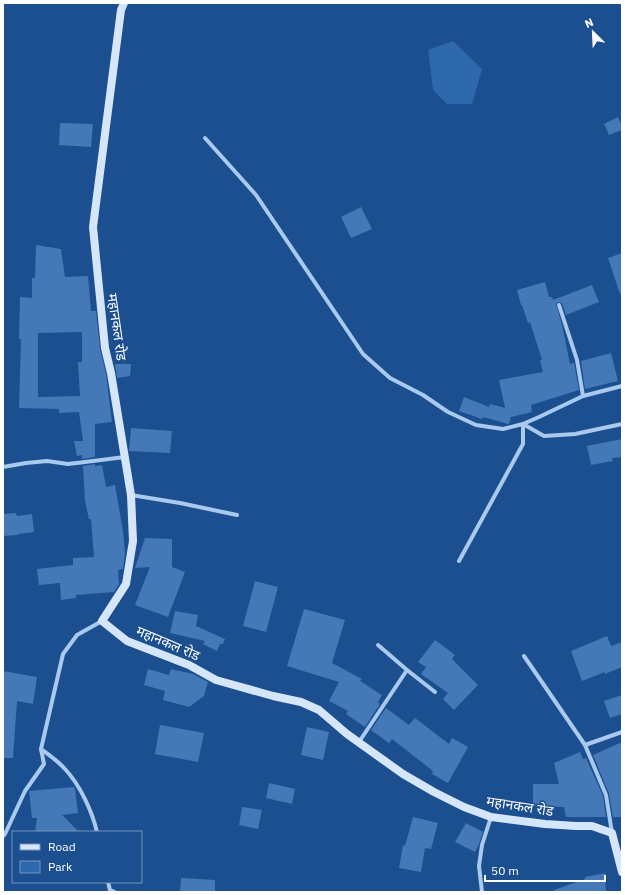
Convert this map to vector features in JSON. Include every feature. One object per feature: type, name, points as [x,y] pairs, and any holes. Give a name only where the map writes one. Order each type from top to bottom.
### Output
[{"type":"main road","name":"महानकल रोड","points":[[124,3],[121,10],[93,227],[105,348],[111,373],[131,495],[133,541],[126,584],[102,621],[128,641],[189,665],[216,680],[273,696],[301,702],[319,710],[359,742],[403,774],[464,807],[491,817],[545,824],[592,826],[612,833]]},
{"type":"main road","points":[[612,833],[622,872]]},
{"type":"street","points":[[205,138],[256,195],[363,354],[390,378],[423,395],[448,412],[476,425],[503,429],[523,424],[583,396],[622,386]]},
{"type":"street","points":[[559,305],[576,360],[583,396]]},
{"type":"street","points":[[523,424],[544,436],[575,434],[622,424]]},
{"type":"street","points":[[459,561],[523,444],[523,424]]},
{"type":"street","points":[[3,467],[47,461],[68,464],[125,457]]},
{"type":"street","points":[[131,495],[180,503],[237,515]]},
{"type":"street","points":[[3,836],[25,791],[44,764],[41,749],[63,654],[77,635],[102,621]]},
{"type":"street","points":[[378,645],[435,692]]},
{"type":"street","points":[[524,656],[585,745],[606,795],[612,833]]},
{"type":"street","points":[[359,742],[407,670]]},
{"type":"street","points":[[585,745],[622,732]]},
{"type":"street","points":[[41,749],[64,768],[76,783],[94,818],[97,831]]},
{"type":"street","points":[[482,892],[479,866],[482,845],[491,817]]},
{"type":"green space","points":[[453,41],[482,69],[472,104],[447,104],[433,90],[428,50]]},
{"type":"building","points":[[618,117],[622,130],[609,135],[604,124]]},
{"type":"building","points":[[60,123],[93,124],[91,147],[59,145]]},
{"type":"building","points":[[361,207],[372,229],[351,238],[341,217]]},
{"type":"building","points":[[36,245],[61,249],[65,277],[88,276],[91,311],[96,311],[100,349],[106,374],[112,422],[95,424],[95,457],[82,459],[82,455],[77,456],[74,441],[83,441],[79,412],[59,413],[59,409],[19,408],[21,339],[19,339],[20,297],[32,298],[32,278],[35,278]],"holes":[[[82,332],[82,362],[78,362],[80,396],[38,397],[38,333]]]},
{"type":"building","points":[[622,253],[622,294],[620,294],[608,258]]},
{"type":"building","points":[[545,282],[549,297],[552,297],[553,300],[592,285],[599,302],[566,315],[562,303],[558,302],[556,304],[570,364],[574,363],[579,390],[531,405],[532,412],[511,417],[509,424],[483,417],[482,419],[459,411],[464,397],[489,407],[490,404],[505,408],[499,380],[543,372],[540,360],[542,360],[530,322],[528,323],[517,290]]},
{"type":"building","points":[[611,353],[618,381],[585,389],[581,361]]},
{"type":"building","points":[[115,364],[131,364],[130,376],[117,378]]},
{"type":"building","points":[[131,428],[172,431],[170,453],[129,451]]},
{"type":"building","points":[[622,439],[622,457],[612,458],[613,461],[591,465],[587,446]]},
{"type":"building","points":[[95,464],[95,466],[102,465],[106,487],[115,485],[123,531],[125,554],[123,569],[118,570],[119,584],[114,592],[76,595],[76,598],[61,600],[60,583],[39,585],[37,569],[73,565],[73,558],[94,557],[91,519],[89,519],[85,501],[83,466]]},
{"type":"building","points":[[16,513],[17,516],[32,514],[34,532],[3,536],[3,514]]},
{"type":"building","points":[[145,538],[172,539],[172,567],[185,572],[168,617],[135,605],[150,567],[135,568]]},
{"type":"building","points":[[255,581],[278,587],[266,632],[243,626]]},
{"type":"building","points":[[304,609],[345,620],[332,663],[362,679],[360,681],[382,695],[378,702],[380,704],[365,727],[346,714],[348,711],[329,701],[339,682],[287,666]]},
{"type":"building","points":[[175,611],[198,615],[196,626],[225,639],[223,644],[220,644],[217,651],[203,644],[205,641],[170,633]]},
{"type":"building","points":[[607,636],[611,646],[622,642],[622,667],[582,681],[571,651]]},
{"type":"building","points":[[435,640],[455,655],[452,659],[478,685],[454,710],[443,699],[448,693],[421,674],[426,667],[418,662]]},
{"type":"building","points":[[148,669],[169,675],[171,669],[193,674],[208,682],[204,696],[189,707],[163,700],[165,691],[144,685]]},
{"type":"building","points":[[3,671],[37,677],[33,704],[17,701],[13,758],[3,758]]},
{"type":"building","points":[[622,695],[622,714],[610,718],[604,701]]},
{"type":"building","points":[[386,708],[409,725],[415,718],[449,744],[452,738],[468,747],[448,783],[432,774],[433,771],[392,739],[389,743],[371,730]]},
{"type":"building","points":[[160,725],[204,733],[198,762],[155,754]]},
{"type":"building","points":[[307,727],[329,732],[323,760],[301,755]]},
{"type":"building","points":[[622,742],[622,817],[613,817],[609,794],[593,755]]},
{"type":"building","points":[[580,752],[583,759],[586,758],[603,796],[606,817],[566,817],[564,807],[533,806],[533,784],[559,784],[554,763]]},
{"type":"building","points":[[269,783],[295,789],[292,804],[266,798]]},
{"type":"building","points":[[74,787],[78,813],[62,815],[78,831],[35,831],[37,818],[32,818],[29,791]]},
{"type":"building","points":[[242,807],[262,810],[258,829],[239,825]]},
{"type":"building","points":[[413,817],[438,823],[431,849],[425,848],[421,872],[399,868],[403,845],[405,846]]},
{"type":"building","points":[[466,823],[483,832],[475,852],[455,842]]},
{"type":"building","points":[[605,873],[606,892],[555,892],[554,890],[585,879],[585,877]]},
{"type":"building","points":[[181,878],[215,880],[215,892],[180,892]]}]
